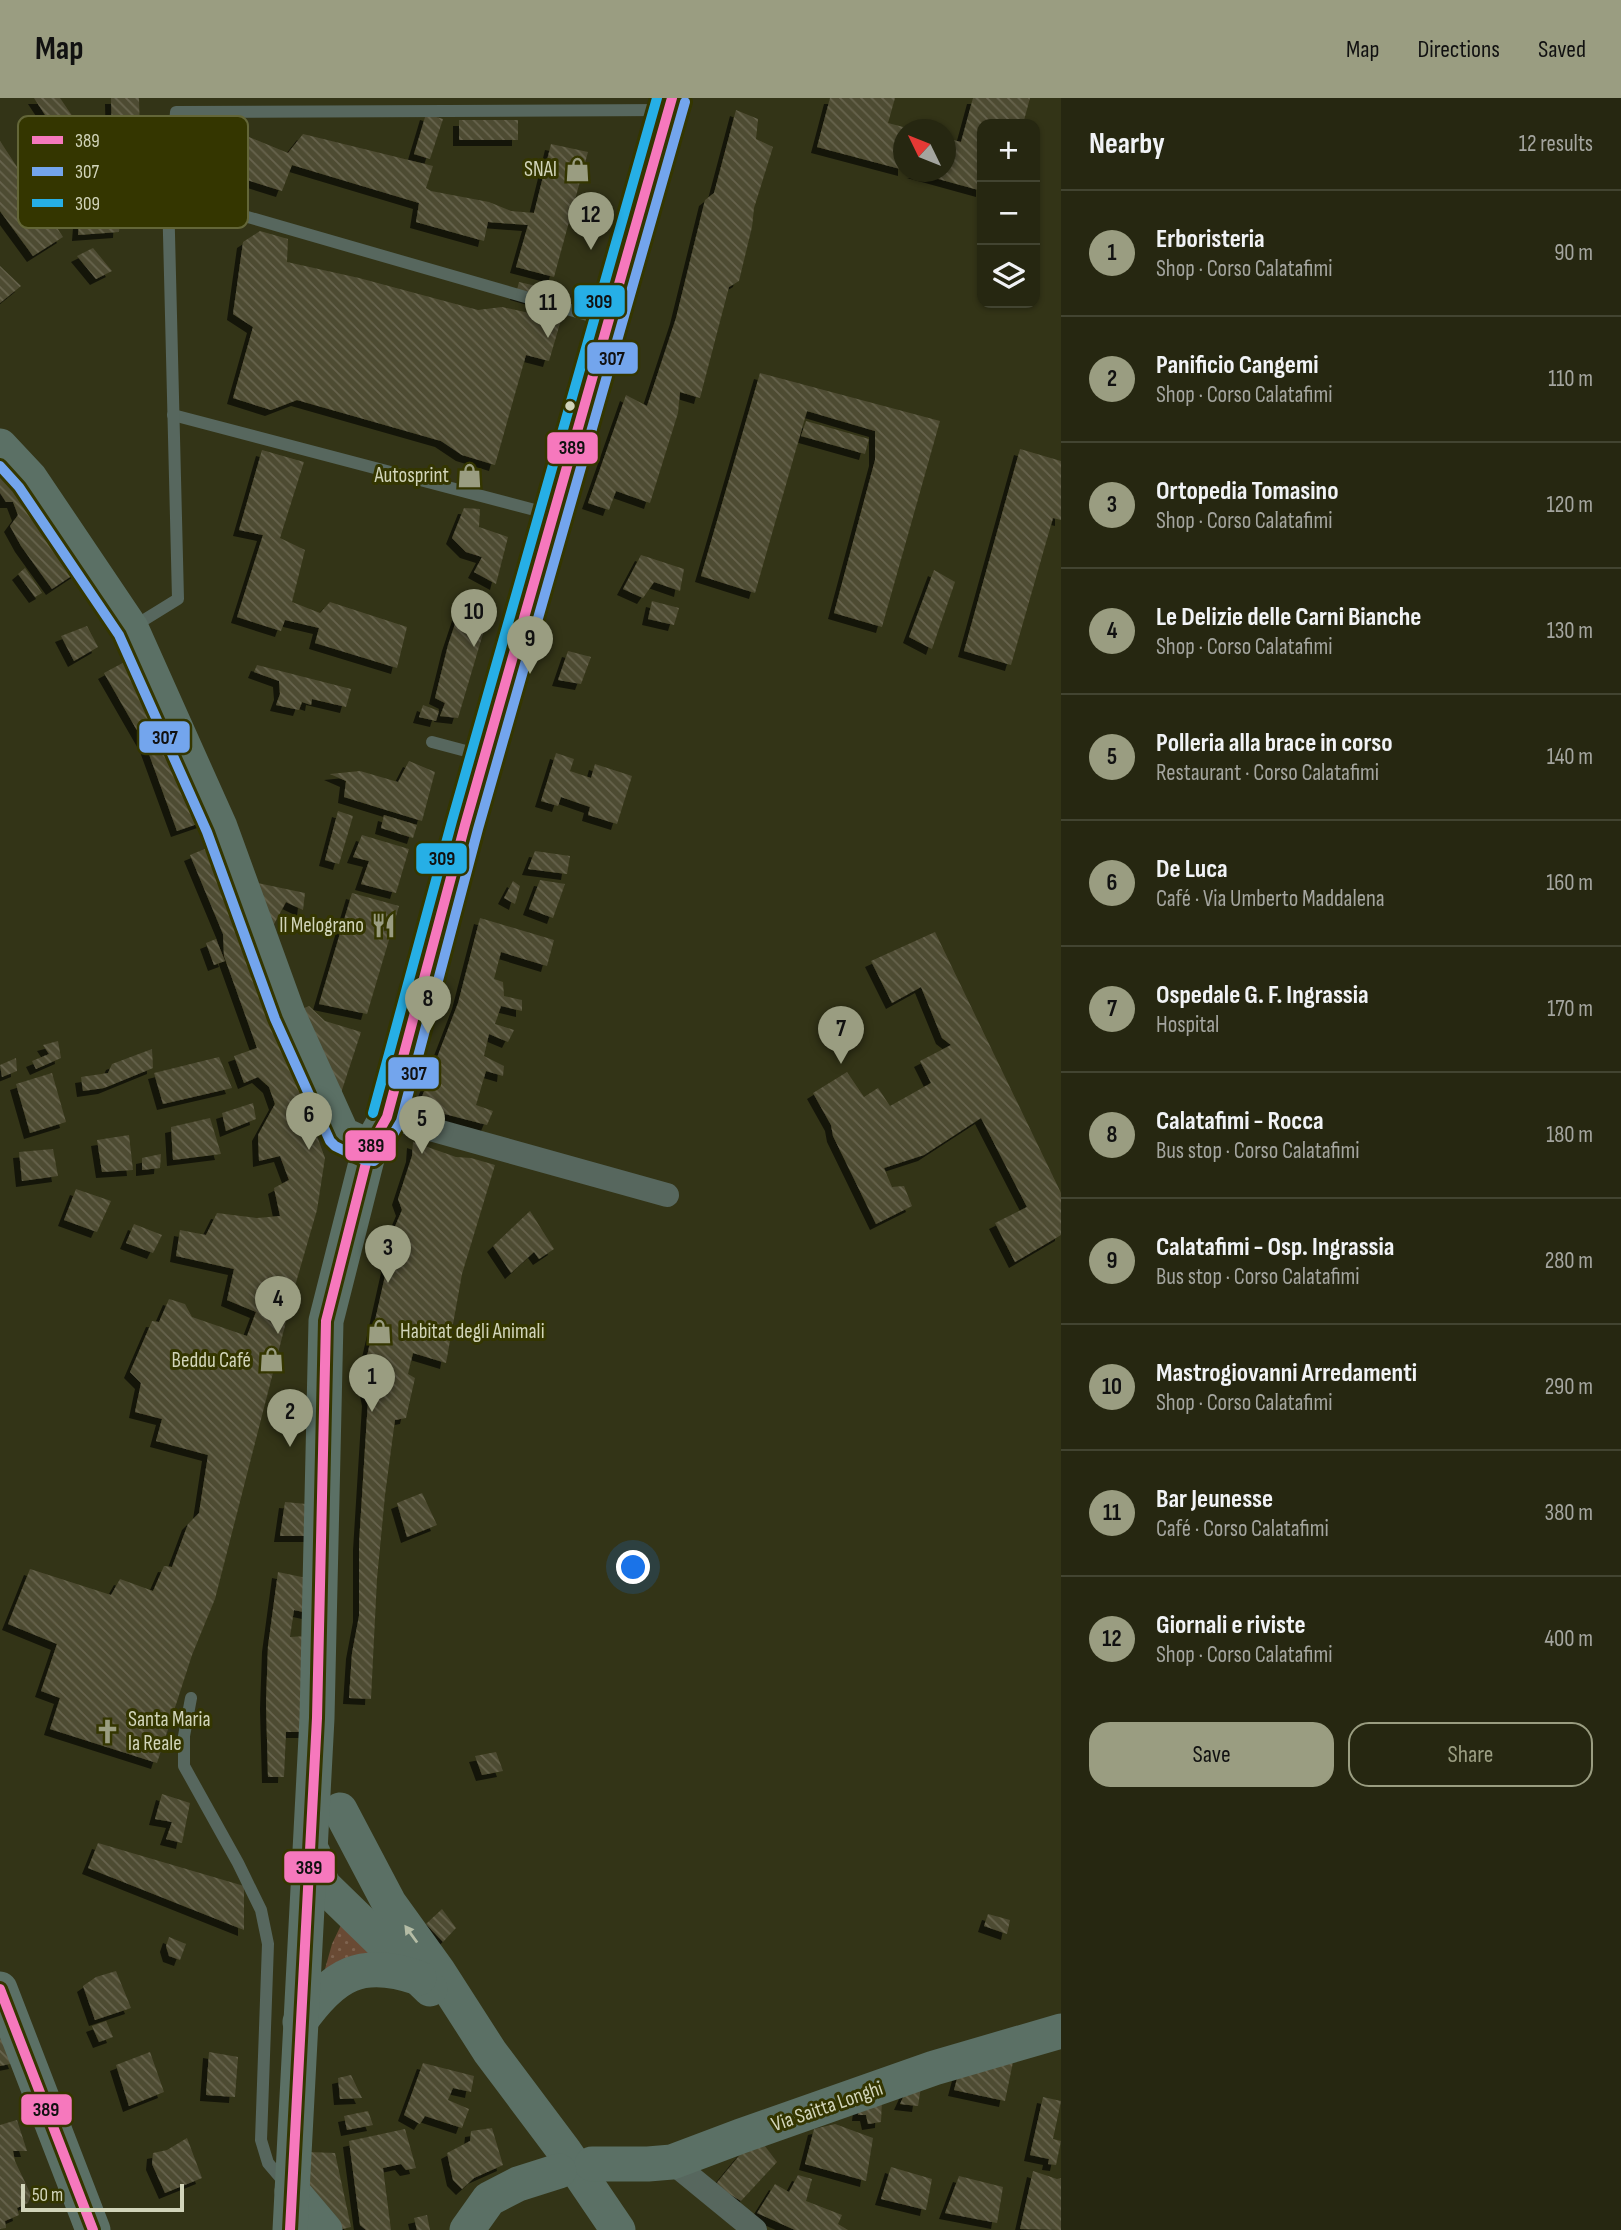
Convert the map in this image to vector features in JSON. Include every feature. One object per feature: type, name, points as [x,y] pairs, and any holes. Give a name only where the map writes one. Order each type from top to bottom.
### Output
[{"type":"main road","points":[[290,2230],[317,1718],[326,1321],[370,1147],[387,1117],[485,756],[671,104]]},
{"type":"main road","points":[[0,446],[30,478],[131,628],[219,827],[288,1014],[342,1134],[370,1147]]},
{"type":"main road","points":[[302,2005],[339,1901],[344,1873],[340,1810],[317,1718]]},
{"type":"main road","points":[[340,1810],[389,1903],[438,1971],[490,2052],[565,2152],[618,2230]]},
{"type":"main road","points":[[309,1832],[316,1870],[324,1886],[419,1978],[490,2052]]},
{"type":"main road","points":[[307,1927],[318,1912],[339,1901],[361,1899],[389,1903]]},
{"type":"main road","points":[[302,2005],[315,2000],[330,1986],[348,1975],[373,1968],[400,1971],[419,1978]]},
{"type":"main road","points":[[0,1989],[93,2230]]},
{"type":"main road","name":"Via Saitta Longhi","points":[[467,2230],[489,2199],[518,2184],[576,2167],[672,2162],[934,2068],[1061,2031]]},
{"type":"main road","points":[[292,2191],[325,2230]]},
{"type":"street","points":[[387,1117],[667,1195]]},
{"type":"street","points":[[672,2162],[755,2230]]},
{"type":"lane","points":[[176,116],[176,112],[671,104]]},
{"type":"lane","points":[[248,217],[609,321]]},
{"type":"lane","points":[[131,628],[178,599],[169,228]]},
{"type":"lane","points":[[173,415],[554,515]]},
{"type":"lane","points":[[432,742],[485,756]]},
{"type":"lane","points":[[191,1698],[184,1736],[184,1766],[261,1910],[268,1944],[261,2140],[268,2164],[292,2191]]},
{"type":"shaded area","points":[[341,1925],[388,1960],[332,1973],[325,1969]]},
{"type":"building","points":[[34,98],[60,98],[72,116],[46,116]]},
{"type":"building","points":[[111,98],[139,98],[139,116],[111,116]]},
{"type":"building","points":[[830,98],[895,98],[888,123],[893,124],[893,167],[817,147]]},
{"type":"building","points":[[973,98],[1030,98],[1024,119],[977,119],[977,190],[949,182],[956,182],[956,141],[961,142]]},
{"type":"building","points":[[736,110],[758,119],[756,139],[773,147],[754,208],[739,281],[729,287],[700,398],[680,392],[678,413],[650,503],[616,491],[609,510],[588,503],[626,395],[647,406],[676,318],[705,200],[714,193]]},
{"type":"building","points":[[426,114],[443,119],[430,159],[414,154]]},
{"type":"building","points":[[459,120],[518,120],[518,140],[459,140]]},
{"type":"building","points":[[303,134],[433,166],[426,188],[431,191],[489,202],[511,211],[534,213],[551,144],[588,152],[554,277],[516,267],[528,225],[488,222],[484,241],[416,222],[419,203],[292,165],[282,191],[248,180],[248,137],[288,153]]},
{"type":"building","points":[[0,141],[18,168],[18,228],[57,228],[63,237],[33,256],[0,211]]},
{"type":"building","points":[[79,228],[119,228],[119,232],[78,235]]},
{"type":"building","points":[[260,231],[288,239],[287,262],[478,310],[502,307],[561,320],[549,361],[526,355],[495,465],[462,455],[441,441],[297,400],[271,410],[233,398],[253,327],[233,314],[243,242]]},
{"type":"building","points":[[93,248],[112,271],[96,279],[77,256]]},
{"type":"building","points":[[0,266],[21,286],[0,303]]},
{"type":"building","points":[[519,282],[554,290],[550,304],[516,294]]},
{"type":"building","points":[[760,373],[940,421],[882,627],[834,613],[875,460],[875,431],[807,411],[755,593],[701,576]]},
{"type":"building","points":[[806,421],[869,439],[865,454],[801,436]]},
{"type":"building","points":[[1020,449],[1061,461],[1061,520],[1053,518],[1011,665],[964,651]]},
{"type":"building","points":[[262,450],[304,462],[280,538],[305,550],[292,602],[320,613],[330,602],[407,627],[397,668],[315,643],[319,628],[285,620],[281,631],[237,617],[263,535],[239,530]]},
{"type":"building","points":[[0,473],[31,501],[82,569],[52,589],[10,526],[18,515],[13,502],[6,502],[0,493]]},
{"type":"building","points":[[464,508],[480,509],[479,527],[508,537],[496,584],[474,572],[482,557],[466,552],[452,538]]},
{"type":"building","points":[[641,555],[684,569],[680,591],[654,582],[643,598],[623,589]]},
{"type":"building","points":[[25,568],[42,593],[35,597],[18,574]]},
{"type":"building","points":[[934,570],[955,582],[932,649],[909,637]]},
{"type":"building","points":[[466,591],[493,600],[458,718],[440,716],[445,703],[435,698],[448,645]]},
{"type":"building","points":[[652,601],[679,608],[674,625],[648,619]]},
{"type":"building","points":[[87,626],[98,647],[74,661],[61,636]]},
{"type":"building","points":[[568,651],[591,657],[581,684],[558,680]]},
{"type":"building","points":[[132,658],[209,820],[177,831],[146,746],[104,673]]},
{"type":"building","points":[[257,665],[351,689],[346,707],[312,699],[311,705],[302,702],[299,710],[276,705],[280,694],[279,681],[254,672]]},
{"type":"building","points":[[423,705],[439,711],[436,721],[419,717]]},
{"type":"building","points":[[556,753],[574,759],[570,771],[591,778],[595,764],[632,776],[617,824],[588,815],[590,807],[561,797],[558,806],[541,801]]},
{"type":"building","points":[[409,761],[435,772],[422,821],[344,797],[346,781],[330,774],[360,771],[398,782]]},
{"type":"building","points":[[338,811],[353,816],[339,864],[325,860]]},
{"type":"building","points":[[384,815],[417,825],[413,838],[381,828]]},
{"type":"building","points":[[362,835],[409,849],[396,893],[361,884],[369,861],[353,857]]},
{"type":"building","points":[[212,846],[325,1158],[317,1210],[215,1599],[192,1655],[157,1763],[50,1729],[60,1698],[41,1691],[57,1644],[8,1624],[30,1569],[111,1595],[120,1579],[153,1591],[164,1566],[172,1567],[188,1524],[199,1513],[208,1455],[156,1441],[162,1419],[135,1412],[141,1383],[130,1372],[152,1321],[159,1322],[169,1299],[185,1304],[192,1317],[247,1336],[256,1312],[227,1300],[234,1269],[176,1256],[180,1230],[206,1235],[217,1213],[257,1218],[280,1216],[274,1188],[289,1180],[280,1156],[259,1161],[258,1135],[275,1104],[269,1087],[258,1077],[244,1083],[234,1056],[257,1048],[224,956],[223,934],[190,855]]},
{"type":"building","points":[[535,851],[570,856],[567,874],[528,869]]},
{"type":"building","points":[[540,880],[565,884],[553,918],[529,909]]},
{"type":"building","points":[[513,881],[520,886],[515,904],[504,898]]},
{"type":"building","points":[[253,882],[305,893],[303,910],[286,902],[273,926]]},
{"type":"building","points":[[352,893],[399,906],[367,1014],[319,1004]]},
{"type":"building","points":[[480,918],[554,940],[547,966],[501,952],[494,979],[503,982],[504,996],[522,1000],[522,1011],[501,1006],[495,1024],[514,1030],[508,1042],[489,1034],[484,1056],[504,1066],[503,1076],[486,1071],[476,1105],[493,1111],[487,1125],[418,1107],[458,1003]]},
{"type":"building","points":[[935,932],[1061,1193],[1061,1235],[1015,1262],[995,1223],[1027,1207],[981,1118],[924,1155],[884,1168],[892,1187],[904,1186],[912,1206],[876,1224],[833,1136],[831,1125],[813,1093],[847,1072],[864,1097],[878,1088],[890,1106],[931,1083],[920,1061],[951,1045],[942,1038],[921,987],[892,1003],[871,961]]},
{"type":"building","points":[[216,939],[225,961],[214,965],[206,943]]},
{"type":"building","points":[[309,1006],[325,1021],[361,1032],[341,1093],[297,1011]]},
{"type":"building","points":[[58,1041],[61,1058],[36,1069],[32,1061],[49,1054],[43,1045]]},
{"type":"building","points":[[152,1049],[153,1068],[104,1088],[83,1091],[81,1077],[108,1073],[112,1064]]},
{"type":"building","points":[[219,1057],[232,1088],[163,1104],[154,1073]]},
{"type":"building","points":[[16,1058],[17,1071],[2,1077],[0,1065]]},
{"type":"building","points":[[52,1073],[66,1122],[30,1133],[16,1084]]},
{"type":"building","points":[[253,1103],[256,1119],[226,1131],[222,1113]]},
{"type":"building","points":[[210,1118],[221,1154],[173,1160],[171,1127]]},
{"type":"building","points":[[129,1135],[133,1170],[102,1172],[97,1140]]},
{"type":"building","points":[[413,1142],[456,1157],[495,1165],[462,1274],[446,1363],[413,1353],[408,1374],[415,1378],[406,1418],[395,1420],[385,1495],[377,1579],[371,1699],[349,1698],[352,1653],[359,1616],[359,1544],[368,1400],[363,1374],[387,1267],[384,1252],[402,1210],[398,1199],[412,1156]]},
{"type":"building","points":[[53,1149],[58,1176],[22,1181],[19,1152]]},
{"type":"building","points":[[161,1154],[160,1168],[142,1170],[142,1158]]},
{"type":"building","points":[[76,1189],[111,1201],[97,1232],[64,1220]]},
{"type":"building","points":[[530,1211],[554,1249],[539,1259],[534,1252],[511,1273],[493,1246]]},
{"type":"building","points":[[134,1224],[162,1235],[153,1253],[126,1243]]},
{"type":"building","points":[[422,1493],[437,1525],[407,1537],[397,1503]]},
{"type":"building","points":[[285,1502],[306,1504],[312,1536],[280,1536]]},
{"type":"building","points":[[278,1572],[316,1580],[308,1613],[294,1610],[290,1637],[306,1636],[306,1732],[286,1732],[284,1777],[268,1777],[268,1646]]},
{"type":"building","points":[[496,1752],[503,1771],[482,1775],[475,1756]]},
{"type":"building","points":[[162,1794],[190,1803],[182,1843],[166,1839],[172,1822],[155,1819]]},
{"type":"building","points":[[98,1843],[244,1886],[244,1930],[88,1868]]},
{"type":"building","points":[[442,1909],[456,1928],[443,1942],[426,1924]]},
{"type":"building","points":[[988,1914],[1010,1920],[1007,1934],[984,1926]]},
{"type":"building","points":[[169,1937],[186,1944],[180,1960],[169,1956],[166,1946]]},
{"type":"building","points":[[116,1971],[131,2008],[95,2020],[83,1986],[96,1977]]},
{"type":"building","points":[[106,2021],[113,2037],[99,2042],[92,2026]]},
{"type":"building","points":[[0,2025],[15,2063],[0,2066]]},
{"type":"building","points":[[150,2052],[164,2092],[129,2106],[116,2065]]},
{"type":"building","points":[[209,2052],[238,2057],[235,2097],[206,2095]]},
{"type":"building","points":[[1014,2057],[1005,2101],[954,2090],[958,2075]]},
{"type":"building","points":[[423,2063],[474,2076],[471,2092],[453,2088],[448,2100],[469,2109],[462,2128],[425,2116],[420,2124],[404,2115]]},
{"type":"building","points":[[351,2075],[362,2098],[340,2099],[338,2078]]},
{"type":"building","points":[[921,2087],[918,2106],[900,2104],[906,2091]]},
{"type":"building","points":[[1043,2097],[1061,2101],[1053,2139],[1061,2141],[1056,2165],[1048,2164],[1049,2159],[1030,2155]]},
{"type":"building","points":[[882,2100],[881,2122],[868,2124],[866,2115],[858,2115],[859,2107]]},
{"type":"building","points":[[368,2111],[373,2125],[347,2130],[344,2116]]},
{"type":"building","points":[[17,2120],[27,2151],[13,2151],[31,2195],[28,2203],[17,2208],[19,2215],[5,2221],[6,2228],[0,2229],[0,2125]]},
{"type":"building","points":[[835,2124],[873,2138],[866,2181],[805,2164],[814,2129]]},
{"type":"building","points":[[492,2128],[503,2165],[474,2178],[462,2189],[453,2180],[447,2153],[470,2141],[471,2131]]},
{"type":"building","points":[[405,2129],[416,2168],[406,2170],[401,2164],[383,2168],[391,2230],[366,2230],[360,2225],[349,2141]]},
{"type":"building","points":[[187,2138],[202,2178],[165,2193],[152,2164],[153,2153],[167,2150]]},
{"type":"building","points":[[761,2141],[777,2162],[741,2201],[715,2185],[743,2151]]},
{"type":"building","points":[[308,2152],[335,2153],[351,2227],[339,2230],[303,2191]]},
{"type":"building","points":[[891,2167],[932,2179],[926,2210],[881,2199]]},
{"type":"building","points":[[1033,2171],[1061,2178],[1061,2230],[1020,2229]]},
{"type":"building","points":[[798,2175],[812,2179],[806,2201],[842,2215],[838,2224],[848,2230],[795,2230],[757,2213],[775,2184],[789,2192]]},
{"type":"building","points":[[959,2176],[1003,2187],[997,2223],[945,2213]]},
{"type":"building","points":[[427,2215],[430,2230],[417,2230],[414,2218]]},
{"type":"transit line","name":"309","points":[[373,1113],[452,821],[657,98]]},
{"type":"transit line","name":"389","points":[[290,2230],[317,1718],[326,1321],[370,1147],[387,1117],[465,825],[672,98]]},
{"type":"transit line","name":"307","points":[[0,466],[19,487],[119,635],[207,832],[275,1019],[330,1141],[364,1160],[374,1161],[381,1155],[401,1121],[478,829],[685,102]]},
{"type":"transit line","name":"389","points":[[0,1989],[93,2230]]},
{"type":"place","name":"SNAI","points":[[577,169]]},
{"type":"place","name":"Giornali e riviste","points":[[591,250]]},
{"type":"place","name":"Bar Jeunesse","points":[[548,338]]},
{"type":"place","name":"Autosprint","points":[[469,475]]},
{"type":"place","name":"Mastrogiovanni Arredamenti","points":[[474,647]]},
{"type":"place","name":"Calatafimi - Osp. Ingrassia","points":[[530,674]]},
{"type":"place","name":"Il Melograno","points":[[384,925]]},
{"type":"place","name":"Calatafimi - Rocca","points":[[428,1034]]},
{"type":"place","name":"Ospedale G. F. Ingrassia","points":[[841,1064]]},
{"type":"place","name":"De Luca","points":[[309,1150]]},
{"type":"place","name":"Polleria alla brace in corso","points":[[422,1154]]},
{"type":"place","name":"Ortopedia Tomasino","points":[[388,1283]]},
{"type":"place","name":"Habitat degli Animali","points":[[380,1331]]},
{"type":"place","name":"Le Delizie delle Carni Bianche","points":[[278,1334]]},
{"type":"place","name":"Beddu Café","points":[[271,1360]]},
{"type":"place","name":"Erboristeria","points":[[372,1412]]},
{"type":"place","name":"Panificio Cangemi","points":[[290,1447]]},
{"type":"place","name":"Santa Maria la Reale","points":[[108,1731]]}]
